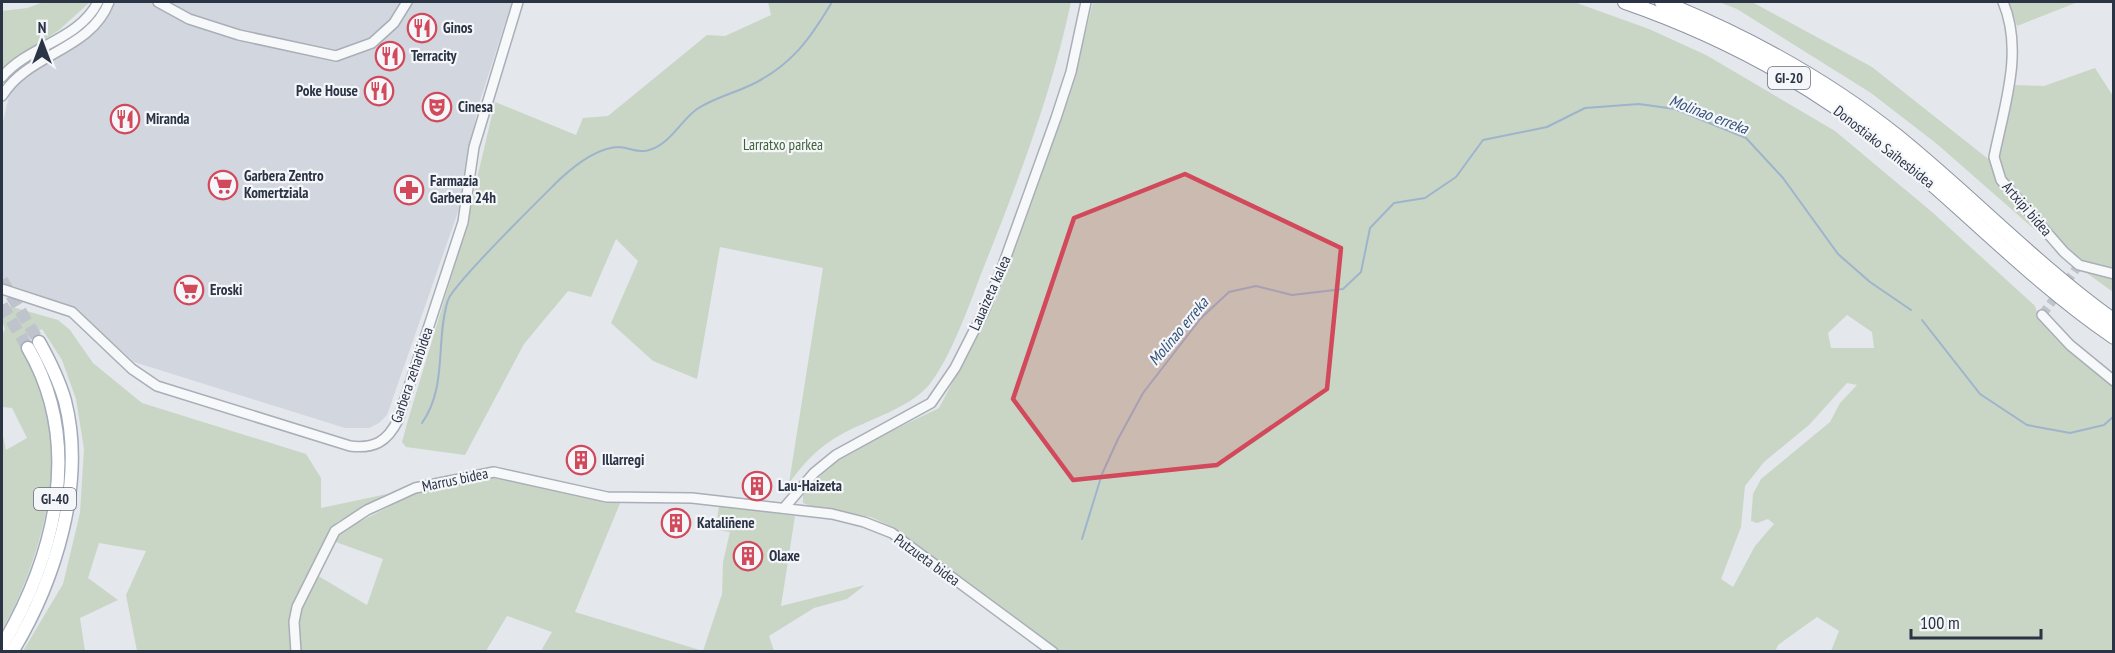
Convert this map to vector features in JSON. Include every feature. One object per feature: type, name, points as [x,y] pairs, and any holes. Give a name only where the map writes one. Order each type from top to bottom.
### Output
[{"type":"highway","name":"Donostiako Saihesbidea","points":[[1625,2],[1682,24],[1749,55],[1801,85],[1857,122],[1915,168],[2065,301],[2114,337]]},
{"type":"highway","name":"Donostiako Saihesbidea","points":[[1662,2],[1755,44],[1808,73],[1865,112],[1924,158],[2073,291],[2114,321]]},
{"type":"main road","name":"GI-40","points":[[2,646],[39,567],[50,527],[57,485],[59,444],[57,422],[33,345],[53,369],[65,401],[70,438],[69,477],[63,521],[52,563],[33,612],[12,651]]},
{"type":"street","points":[[2,77],[24,58],[77,27],[98,2]]},
{"type":"street","points":[[2,96],[16,77],[70,46],[91,29],[109,2]]},
{"type":"street","points":[[158,2],[189,19],[233,33],[336,56],[372,43],[394,23],[407,2]]},
{"type":"street","name":"Garbera zeharbidea","points":[[2,289],[63,307],[82,320],[132,369],[157,386],[350,446],[362,447],[383,441],[391,434],[398,420],[461,229],[472,173],[474,147],[518,2]]},
{"type":"street","name":"Lauaizeta kalea","points":[[784,508],[814,473],[855,442],[917,413],[931,403],[955,368],[986,309],[1056,118],[1071,72],[1086,2]]},
{"type":"street","name":"Artxipi bidea","points":[[2003,2],[2012,45],[2011,72],[1994,157],[1996,168],[2001,180],[2064,252],[2079,265],[2114,274]]},
{"type":"street","points":[[2042,315],[2070,345],[2114,381]]},
{"type":"street","name":"Marrus bidea","points":[[296,651],[294,622],[297,607],[335,531],[368,510],[415,488],[494,472],[607,497],[692,498],[784,508]]},
{"type":"street","points":[[796,493],[797,503],[810,511]]},
{"type":"street","name":"Putzueta bidea","points":[[784,508],[864,522],[892,534],[1053,651]]},
{"type":"highlighted area","points":[[1185,174],[1341,248],[1327,389],[1217,465],[1073,480],[1013,399],[1074,218]]},
{"type":"shaded area","name":"Garbera Zentro Komertziala","points":[[116,2],[512,2],[477,110],[460,206],[387,415],[379,423],[369,428],[345,428],[134,362],[73,307],[2,282],[2,126],[10,92],[14,85],[33,70],[87,40],[103,24]]},
{"type":"green space","points":[[44,2],[90,2],[59,30],[2,68],[2,11],[27,8]]},
{"type":"green space","name":"Larratxo parkea","points":[[768,2],[1071,2],[1054,72],[1020,173],[958,332],[929,385],[910,401],[826,444],[806,462],[789,483],[823,268],[720,247],[697,379],[653,361],[611,323],[638,261],[616,239],[591,297],[568,291],[524,344],[465,455],[406,447],[402,442],[463,238],[495,102],[576,135],[583,118],[608,116],[707,35],[725,36],[771,15]]},
{"type":"green space","points":[[1093,2],[1574,2],[1649,29],[1706,55],[1835,131],[1932,212],[2035,306],[2047,328],[2057,339],[2113,386],[2113,651],[1831,651],[1839,631],[1817,617],[1778,645],[1775,652],[1058,651],[892,527],[871,517],[813,507],[803,503],[803,491],[848,452],[939,408],[997,298],[1072,87]],"holes":[[[1847,315],[1872,332],[1874,348],[1831,348],[1828,333]],[[1847,383],[1857,385],[1840,403],[1830,422],[1761,479],[1753,494],[1751,521],[1757,523],[1768,519],[1774,524],[1755,546],[1733,587],[1721,579],[1741,527],[1745,486],[1764,462],[1809,425]]]},
{"type":"green space","points":[[1719,2],[1752,2],[1872,67],[1987,158],[1998,158],[2015,85],[2044,86],[2095,68],[2113,96],[2113,292],[2073,263],[1937,144],[1871,93],[1737,9]]},
{"type":"green space","points":[[2009,2],[2078,2],[2017,26]]},
{"type":"green space","points":[[2,304],[58,320],[70,330],[93,363],[142,403],[306,454],[321,478],[321,508],[387,494],[337,522],[310,571],[367,605],[383,559],[333,541],[346,529],[413,494],[496,476],[598,500],[621,501],[575,612],[703,651],[545,651],[542,649],[552,632],[507,616],[486,651],[137,651],[126,595],[146,551],[99,543],[88,578],[118,600],[80,618],[85,651],[23,651],[63,584],[80,513],[84,449],[76,399],[62,360],[42,329],[18,342],[41,389],[50,418],[53,443],[49,499],[25,583],[2,630],[2,431],[6,450],[27,438],[12,408],[2,407],[2,335],[5,329],[2,320]]},
{"type":"green space","points":[[719,505],[795,516],[781,606],[865,585],[847,599],[814,608],[769,636],[774,651],[703,651],[722,594],[723,562],[730,532],[716,530]]},
{"type":"waterway","points":[[422,423],[435,394],[448,300],[465,277],[499,240],[559,180],[586,158],[610,148],[621,147],[642,151],[654,148],[668,139],[697,109],[751,85],[778,69],[808,39],[832,2]]},
{"type":"waterway","name":"Molinao erreka","points":[[1082,539],[1102,474],[1143,393],[1201,318],[1229,292],[1256,286],[1292,295],[1343,289],[1361,272],[1370,228],[1394,203],[1425,198],[1456,177],[1483,140],[1547,127],[1585,108],[1639,104],[1675,109],[1746,138],[1783,178],[1838,254],[1870,282],[1911,310]]},
{"type":"waterway","name":"Molinao erreka","points":[[1922,320],[1980,394],[2027,425],[2070,433],[2104,425],[2114,416]]},
{"type":"tunnel","points":[[2042,315],[2079,265]]},
{"type":"tunnel","points":[[2,280],[39,342]]},
{"type":"tunnel","points":[[2,305],[28,348]]},
{"type":"place","name":"Ginos","points":[[422,28]]},
{"type":"place","name":"Terracity","points":[[390,56]]},
{"type":"place","name":"Poke House","points":[[379,91]]},
{"type":"place","name":"Cinesa","points":[[437,107]]},
{"type":"place","name":"Miranda","points":[[125,119]]},
{"type":"place","name":"Garbera Zentro Komertziala","points":[[223,185]]},
{"type":"place","name":"Farmazia Garbera 24h","points":[[409,190]]},
{"type":"place","name":"Eroski","points":[[189,290]]},
{"type":"place","name":"Illarregi","points":[[581,460]]},
{"type":"place","name":"Lau-Haizeta","points":[[757,486]]},
{"type":"place","name":"Kataliñene","points":[[676,523]]},
{"type":"place","name":"Olaxe","points":[[748,556]]}]
